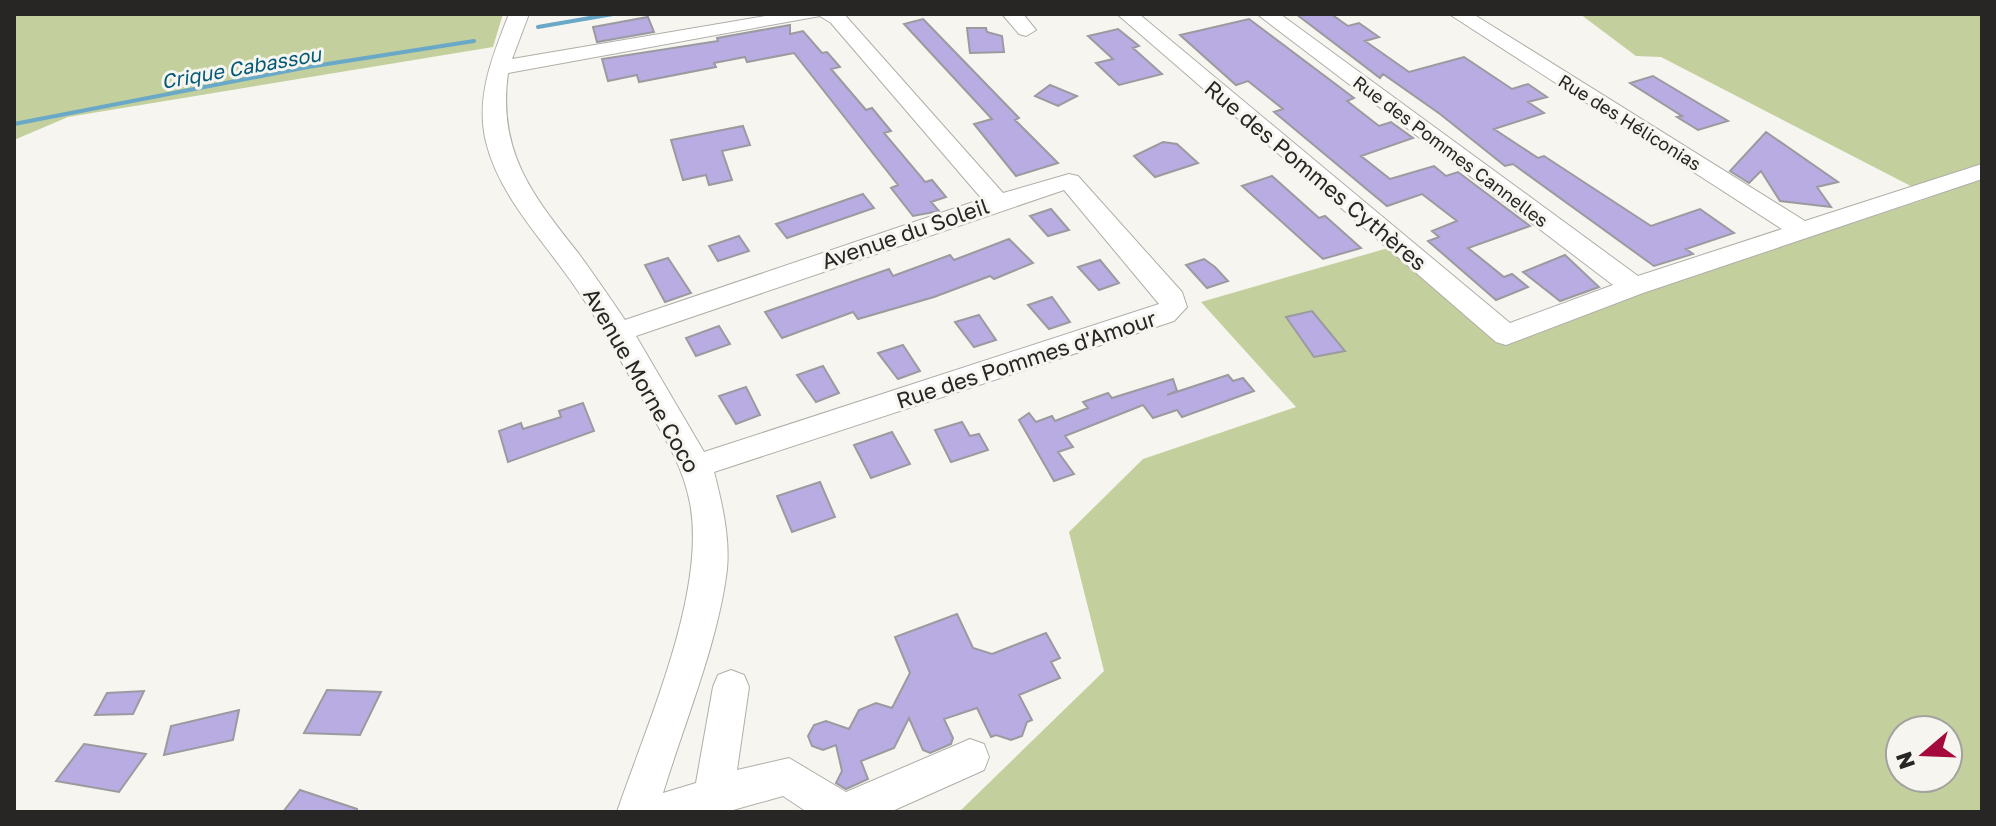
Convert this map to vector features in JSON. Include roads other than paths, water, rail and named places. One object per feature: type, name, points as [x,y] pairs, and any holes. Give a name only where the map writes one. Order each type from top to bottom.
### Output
[{"type":"street","name":"Avenue Morne Coco","points":[[519,14],[498,68],[495,88],[497,140],[508,170],[532,213],[571,262],[619,332],[696,466],[707,505],[710,567],[700,616],[637,812]]},
{"type":"street","points":[[498,68],[812,14]]},
{"type":"street","name":"Avenue du Soleil","points":[[619,332],[998,202],[838,19],[829,14]]},
{"type":"street","points":[[1012,14],[1026,30]]},
{"type":"street","name":"Rue des Pommes Cythères","points":[[1127,14],[1506,335],[1634,287]]},
{"type":"street","name":"Rue des Pommes Cannelles","points":[[1267,14],[1634,287]]},
{"type":"street","name":"Rue des Héliconias","points":[[1459,14],[1801,230]]},
{"type":"street","points":[[1634,287],[1982,171]]},
{"type":"street","name":"Rue des Pommes d'Amour","points":[[696,466],[1164,314],[1173,307],[1172,298],[1069,181],[998,202]]},
{"type":"street","points":[[713,797],[731,687]]},
{"type":"street","points":[[664,812],[777,777],[789,777],[840,811],[847,811],[970,757]]},
{"type":"waterway","points":[[538,27],[613,14]]},
{"type":"waterway","name":"Crique Cabassou","points":[[14,124],[308,67],[474,41]]}]
